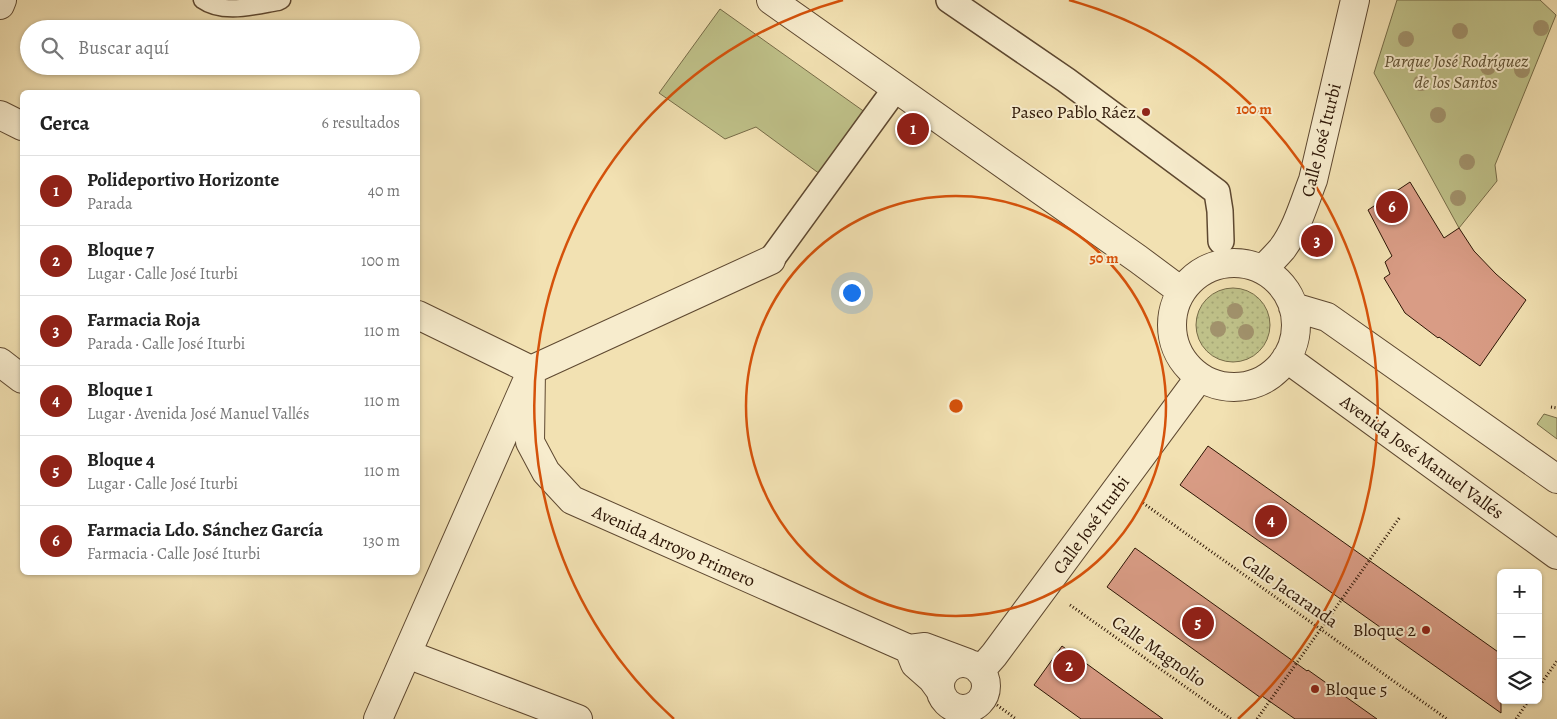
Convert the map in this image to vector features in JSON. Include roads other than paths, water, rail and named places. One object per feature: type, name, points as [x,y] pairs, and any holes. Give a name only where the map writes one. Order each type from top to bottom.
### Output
[{"type":"street","points":[[0,5],[2,0]]},
{"type":"street","points":[[771,0],[1181,291]]},
{"type":"street","points":[[949,0],[1066,80],[1217,192],[1221,241]]},
{"type":"street","name":"Calle José Iturbi","points":[[1263,269],[1281,250],[1304,206],[1312,180],[1355,0]]},
{"type":"street","points":[[378,719],[532,370],[771,260],[896,88]]},
{"type":"street","points":[[0,115],[20,125]]},
{"type":"street","points":[[1227,264],[1248,265],[1263,269],[1287,293],[1293,307],[1296,324],[1294,342],[1286,358],[1273,374],[1256,383],[1237,388],[1217,386],[1199,378],[1183,363],[1174,344],[1171,322],[1176,301],[1181,291],[1199,273],[1212,267],[1227,264]]},
{"type":"street","points":[[1293,307],[1328,317],[1557,478]]},
{"type":"street","points":[[420,317],[532,370]]},
{"type":"street","name":"Avenida José Manuel Vallés","points":[[1286,358],[1557,555]]},
{"type":"street","points":[[0,362],[20,377]]},
{"type":"street","name":"Avenida Arroyo Primero","points":[[532,370],[530,442],[546,472],[572,500],[909,649],[925,647],[974,667]]},
{"type":"street","name":"Calle José Iturbi","points":[[974,667],[994,655],[1199,378]]},
{"type":"street","points":[[909,649],[915,664],[932,679],[944,705],[958,709],[968,709],[976,706],[983,700],[986,682],[974,667],[959,664],[951,667],[944,673],[941,681],[944,705]]},
{"type":"street","points":[[407,654],[578,719]]},
{"type":"lane","points":[[202,0],[209,5],[233,9],[282,0]]},
{"type":"place","name":"Paseo Pablo Ráez","points":[[1146,112]]},
{"type":"place","name":"Polideportivo Horizonte","points":[[913,129]]},
{"type":"place","name":"Farmacia Ldo. Sánchez García","points":[[1392,207]]},
{"type":"place","name":"Farmacia Roja","points":[[1317,241]]},
{"type":"place","name":"Bloque 1","points":[[1271,521]]},
{"type":"place","name":"Bloque 4","points":[[1198,623]]},
{"type":"place","name":"Bloque 2","points":[[1426,630]]},
{"type":"place","name":"Bloque 7","points":[[1069,666]]},
{"type":"place","name":"Bloque 5","points":[[1315,689]]},
{"type":"park label","name":"Parque José Rodríguez de los Santos","points":[[1456,71]]}]
